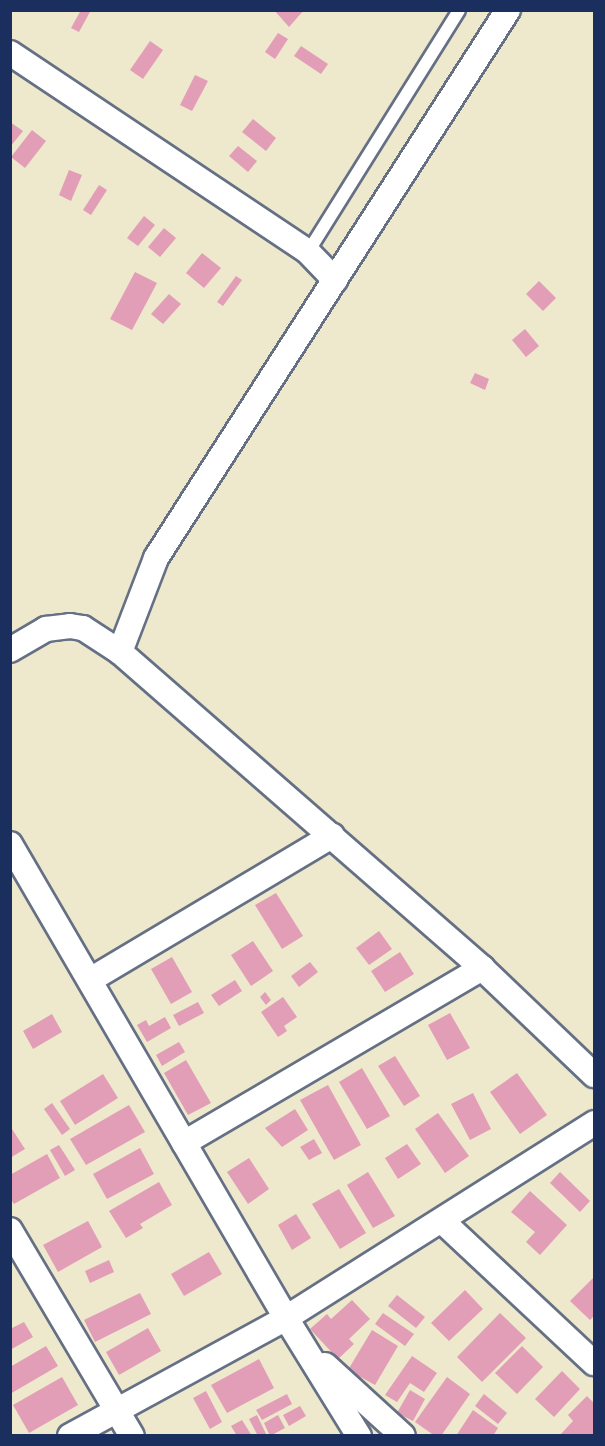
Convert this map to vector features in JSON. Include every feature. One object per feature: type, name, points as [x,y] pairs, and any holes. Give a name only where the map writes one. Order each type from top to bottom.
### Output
[{"type":"street","points":[[120,652],[156,558],[508,10]]},
{"type":"street","points":[[10,53],[308,252],[334,280]]},
{"type":"street","points":[[10,650],[46,629],[70,626],[83,628],[120,652],[482,968],[594,1075]]},
{"type":"street","points":[[90,980],[332,836]]},
{"type":"street","points":[[10,844],[286,1318],[359,1436]]},
{"type":"street","points":[[184,1143],[482,968]]},
{"type":"street","points":[[70,1436],[286,1318],[594,1123]]},
{"type":"street","points":[[442,1221],[594,1363]]},
{"type":"street","points":[[10,1230],[118,1408],[132,1436]]},
{"type":"street","points":[[314,1362],[329,1368],[403,1436]]},
{"type":"lane","points":[[308,252],[459,10]]},
{"type":"building","points":[[81,10],[91,10],[79,32],[71,28]]},
{"type":"building","points":[[274,10],[304,10],[289,27]]},
{"type":"building","points":[[278,33],[288,39],[275,59],[265,52]]},
{"type":"building","points":[[150,41],[163,50],[143,79],[130,70]]},
{"type":"building","points":[[301,46],[328,64],[321,74],[294,56]]},
{"type":"building","points":[[195,75],[208,81],[192,111],[180,105]]},
{"type":"building","points":[[253,119],[276,138],[266,151],[242,132]]},
{"type":"building","points":[[10,122],[23,131],[10,147]]},
{"type":"building","points":[[32,130],[46,141],[25,168],[11,157]]},
{"type":"building","points":[[238,146],[257,161],[248,172],[229,156]]},
{"type":"building","points":[[69,170],[82,175],[71,201],[59,195]]},
{"type":"building","points":[[99,185],[107,190],[91,215],[83,210]]},
{"type":"building","points":[[144,216],[155,225],[138,246],[127,238]]},
{"type":"building","points":[[164,228],[176,238],[160,257],[148,247]]},
{"type":"building","points":[[202,253],[221,268],[204,288],[186,273]]},
{"type":"building","points":[[135,272],[157,283],[132,330],[110,319]]},
{"type":"building","points":[[236,276],[242,280],[223,306],[217,302]]},
{"type":"building","points":[[539,281],[556,298],[543,311],[526,294]]},
{"type":"building","points":[[169,294],[181,304],[163,324],[151,314]]},
{"type":"building","points":[[525,329],[539,346],[526,357],[512,340]]},
{"type":"building","points":[[475,373],[489,379],[485,390],[470,383]]},
{"type":"building","points":[[276,893],[303,936],[282,949],[255,905]]},
{"type":"building","points":[[379,931],[392,949],[369,965],[356,948]]},
{"type":"building","points":[[253,941],[273,971],[251,986],[231,955]]},
{"type":"building","points":[[400,952],[414,974],[385,992],[371,971]]},
{"type":"building","points":[[172,957],[192,992],[171,1004],[151,969]]},
{"type":"building","points":[[310,962],[318,972],[299,987],[291,976]]},
{"type":"building","points":[[235,980],[242,991],[219,1006],[211,995]]},
{"type":"building","points":[[265,992],[271,1000],[266,1005],[260,997]]},
{"type":"building","points":[[283,997],[297,1017],[284,1026],[287,1031],[278,1037],[261,1012]]},
{"type":"building","points":[[198,1002],[204,1013],[179,1026],[173,1015]]},
{"type":"building","points":[[450,1013],[470,1048],[447,1060],[428,1025]]},
{"type":"building","points":[[52,1014],[62,1032],[33,1049],[23,1031]]},
{"type":"building","points":[[165,1017],[171,1028],[147,1042],[137,1025],[146,1020],[149,1026]]},
{"type":"building","points":[[179,1042],[185,1052],[162,1066],[156,1055]]},
{"type":"building","points":[[395,1056],[420,1096],[404,1106],[378,1066]]},
{"type":"building","points":[[186,1060],[211,1103],[188,1115],[164,1073]]},
{"type":"building","points":[[362,1068],[390,1116],[367,1129],[339,1082]]},
{"type":"building","points":[[517,1073],[547,1115],[520,1134],[490,1092]]},
{"type":"building","points":[[103,1074],[118,1098],[75,1125],[60,1101]]},
{"type":"building","points":[[328,1085],[361,1145],[334,1160],[300,1100]]},
{"type":"building","points":[[473,1093],[491,1129],[470,1140],[451,1104]]},
{"type":"building","points":[[52,1103],[70,1129],[62,1135],[44,1109]]},
{"type":"building","points":[[129,1105],[145,1132],[86,1165],[70,1139]]},
{"type":"building","points":[[295,1109],[308,1130],[282,1147],[265,1128]]},
{"type":"building","points":[[438,1113],[469,1156],[445,1173],[415,1129]]},
{"type":"building","points":[[10,1126],[25,1149],[10,1158]]},
{"type":"building","points":[[314,1139],[322,1153],[309,1160],[300,1147]]},
{"type":"building","points":[[407,1144],[421,1164],[398,1179],[385,1158]]},
{"type":"building","points":[[59,1145],[75,1170],[65,1176],[50,1150]]},
{"type":"building","points":[[140,1148],[154,1174],[107,1199],[93,1174]]},
{"type":"building","points":[[47,1154],[60,1178],[14,1204],[10,1198],[10,1175]]},
{"type":"building","points":[[249,1158],[269,1189],[248,1204],[227,1172]]},
{"type":"building","points":[[368,1172],[395,1216],[373,1228],[347,1185]]},
{"type":"building","points":[[560,1172],[590,1201],[580,1212],[550,1183]]},
{"type":"building","points":[[159,1182],[172,1205],[140,1224],[143,1228],[126,1238],[109,1211]]},
{"type":"building","points":[[339,1189],[366,1233],[340,1249],[312,1204]]},
{"type":"building","points":[[530,1191],[567,1225],[540,1255],[526,1242],[535,1232],[511,1212]]},
{"type":"building","points":[[296,1214],[311,1238],[292,1250],[278,1225]]},
{"type":"building","points":[[88,1221],[102,1247],[58,1272],[43,1245]]},
{"type":"building","points":[[209,1252],[222,1274],[184,1296],[171,1274]]},
{"type":"building","points":[[109,1260],[114,1272],[90,1283],[85,1271]]},
{"type":"building","points":[[594,1277],[594,1316],[590,1320],[570,1301]]},
{"type":"building","points":[[465,1290],[483,1309],[449,1341],[431,1323]]},
{"type":"building","points":[[140,1293],[151,1314],[95,1342],[84,1320]]},
{"type":"building","points":[[397,1295],[425,1317],[416,1328],[388,1306]]},
{"type":"building","points":[[352,1300],[370,1319],[349,1339],[354,1344],[338,1359],[310,1329],[327,1314],[331,1319]]},
{"type":"building","points":[[383,1313],[414,1334],[405,1346],[375,1324]]},
{"type":"building","points":[[500,1313],[526,1338],[482,1382],[457,1357]]},
{"type":"building","points":[[24,1322],[33,1337],[10,1350],[10,1329]]},
{"type":"building","points":[[148,1328],[161,1351],[119,1375],[106,1352]]},
{"type":"building","points":[[372,1330],[398,1346],[375,1385],[348,1370]]},
{"type":"building","points":[[46,1346],[58,1366],[10,1394],[10,1367]]},
{"type":"building","points":[[522,1346],[543,1367],[517,1394],[495,1373]]},
{"type":"building","points":[[412,1356],[437,1373],[424,1392],[410,1383],[397,1402],[385,1395]]},
{"type":"building","points":[[259,1359],[274,1388],[227,1413],[211,1385]]},
{"type":"building","points":[[562,1371],[580,1389],[554,1417],[535,1399]]},
{"type":"building","points":[[62,1377],[78,1405],[29,1433],[13,1405]]},
{"type":"building","points":[[447,1377],[470,1394],[441,1436],[435,1436],[415,1422]]},
{"type":"building","points":[[410,1390],[425,1399],[413,1421],[397,1413]]},
{"type":"building","points":[[206,1391],[222,1422],[210,1429],[193,1398]]},
{"type":"building","points":[[287,1394],[292,1404],[262,1420],[256,1410]]},
{"type":"building","points":[[484,1394],[507,1413],[498,1424],[475,1406]]},
{"type":"building","points":[[587,1396],[594,1403],[594,1436],[559,1436],[573,1421],[568,1415]]},
{"type":"building","points":[[300,1406],[306,1416],[289,1426],[283,1415]]},
{"type":"building","points":[[473,1410],[498,1428],[493,1436],[456,1436]]},
{"type":"building","points":[[257,1415],[267,1436],[258,1436],[249,1419]]},
{"type":"building","points":[[278,1415],[285,1428],[270,1436],[264,1423]]},
{"type":"building","points":[[242,1420],[252,1436],[237,1436],[231,1426]]}]
